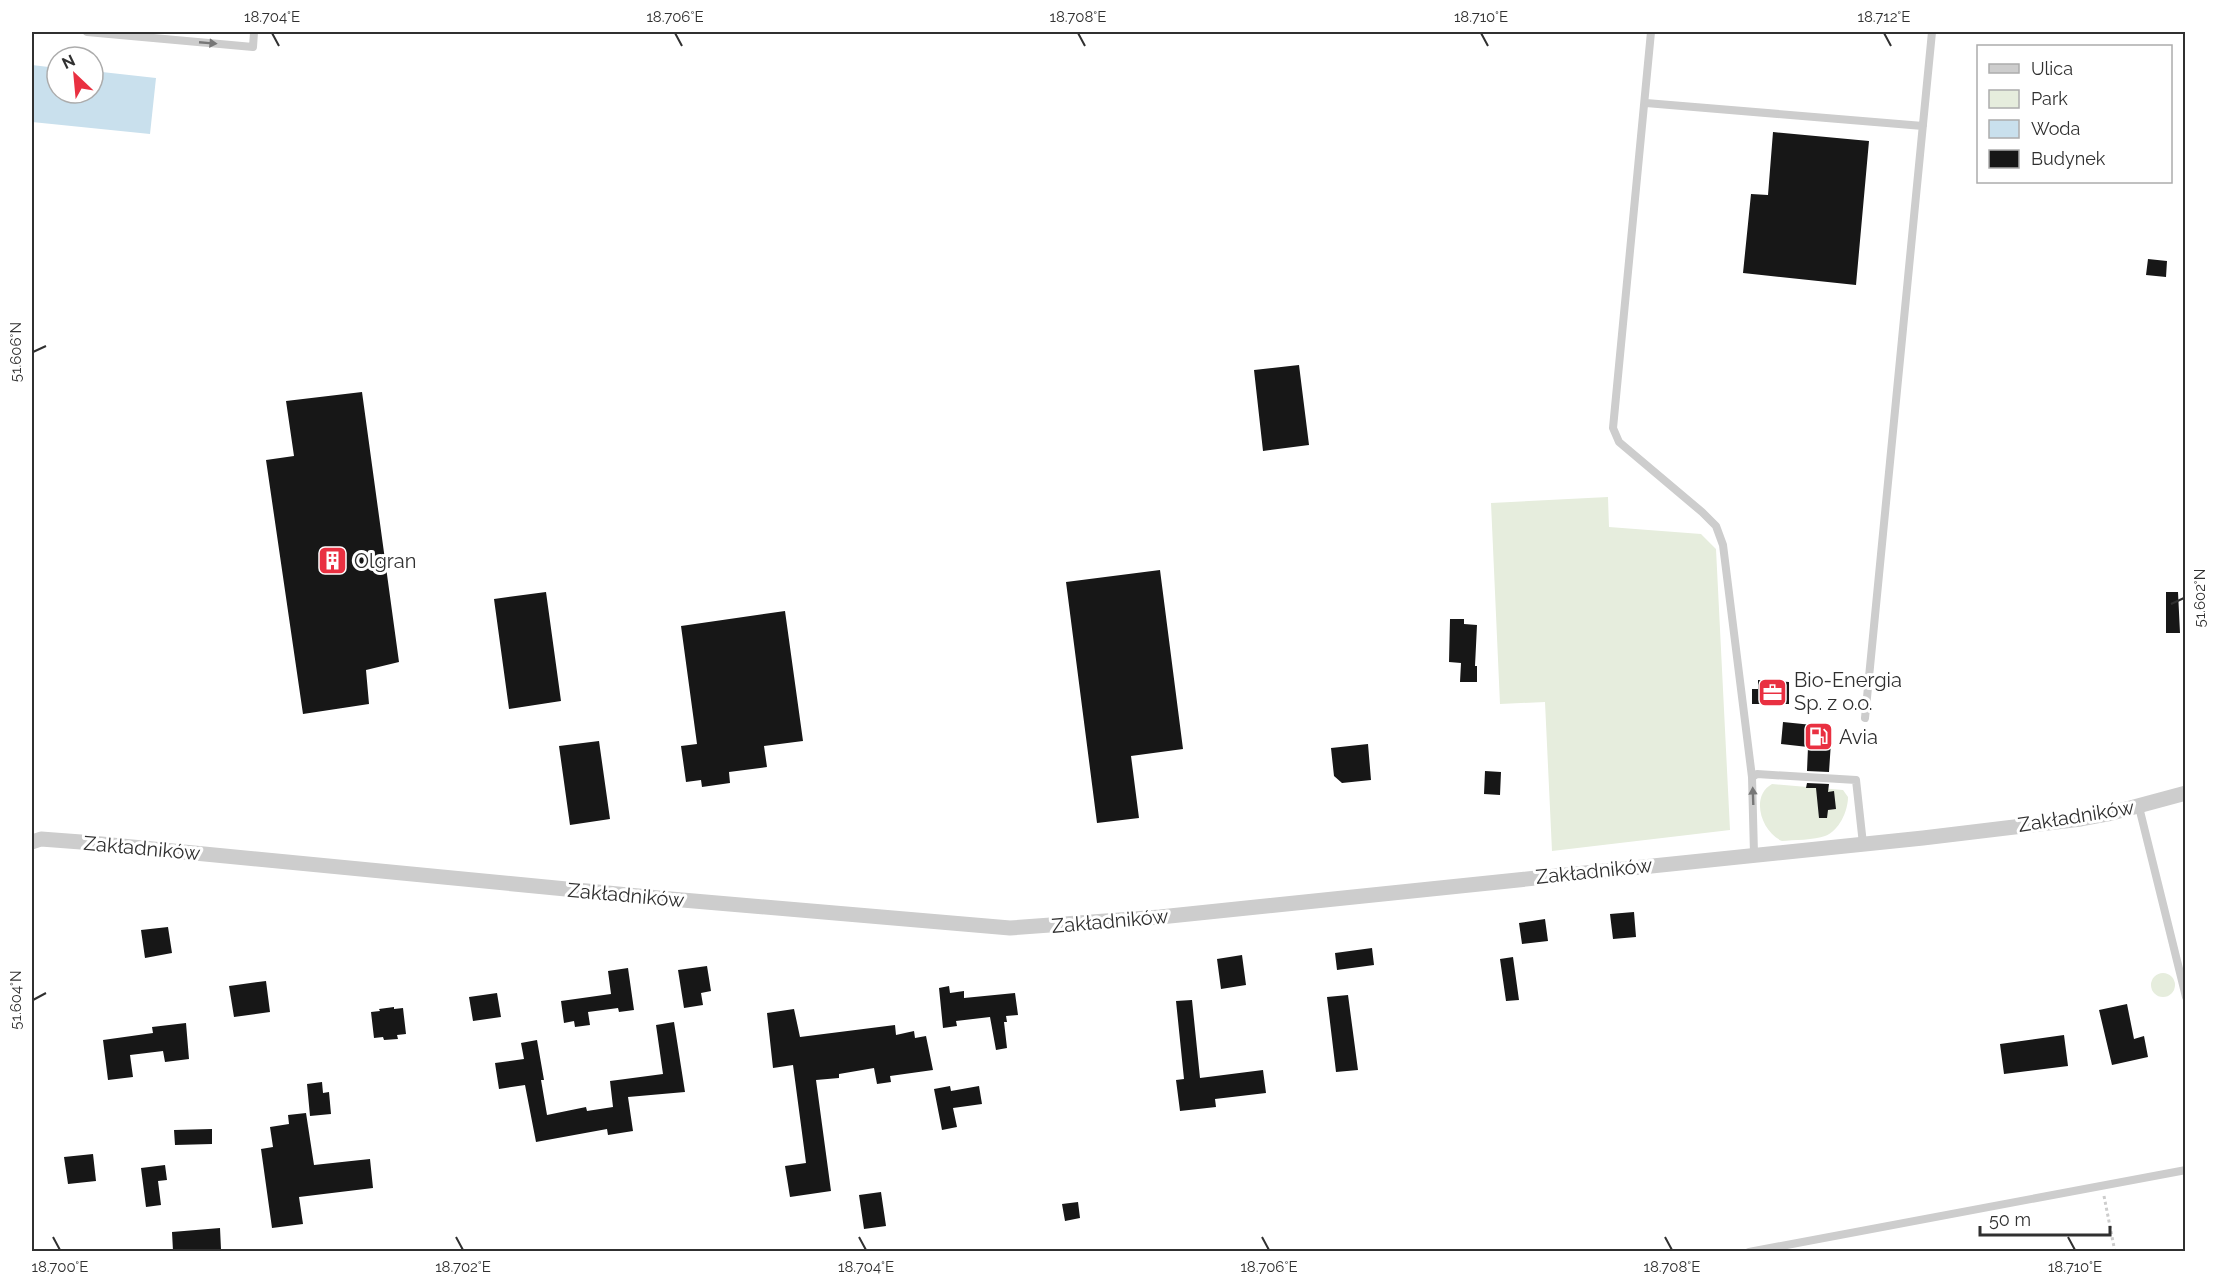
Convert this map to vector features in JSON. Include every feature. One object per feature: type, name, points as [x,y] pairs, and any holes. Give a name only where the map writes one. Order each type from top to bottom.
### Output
[{"type":"street","name":"Zakładników","points":[[32,842],[41,839],[81,842],[659,898],[1010,928],[1160,917],[2081,819],[2139,807],[2186,793]]},
{"type":"lane","points":[[87,32],[253,47],[254,32]]},
{"type":"lane","points":[[1651,32],[1646,103],[1613,428],[1618,442],[1716,526],[1723,545],[1752,777],[1754,854]]},
{"type":"lane","points":[[1865,718],[1932,32]]},
{"type":"lane","points":[[1646,103],[1923,126]]},
{"type":"lane","points":[[1752,777],[1757,774],[1856,780],[1863,844]]},
{"type":"lane","points":[[2139,807],[2186,997]]},
{"type":"lane","points":[[1749,1251],[2186,1170]]},
{"type":"path","points":[[2102,1185],[2115,1251]]},
{"type":"green space","points":[[1608,497],[1609,527],[1701,534],[1716,549],[1730,830],[1552,851],[1545,702],[1500,704],[1491,503]]},
{"type":"green space","points":[[1772,784],[1843,790],[1848,797],[1844,814],[1834,830],[1825,836],[1782,841],[1768,830],[1761,814],[1761,797]]},
{"type":"green space","points":[[2163,973],[2171,977],[2175,985],[2171,993],[2163,997],[2155,993],[2151,985],[2155,977]]},
{"type":"water","points":[[32,65],[45,67],[45,105],[105,105],[105,72],[156,78],[150,134],[32,122]]},
{"type":"building","points":[[1773,132],[1869,141],[1856,285],[1743,273],[1751,194],[1768,195]]},
{"type":"building","points":[[2148,259],[2167,261],[2166,277],[2146,275]]},
{"type":"building","points":[[1299,365],[1309,445],[1263,451],[1254,370]]},
{"type":"building","name":"Olgran","points":[[362,392],[399,662],[366,670],[369,704],[303,714],[266,460],[294,456],[286,401]]},
{"type":"building","points":[[1160,570],[1183,749],[1131,756],[1139,818],[1097,823],[1066,582]]},
{"type":"building","points":[[546,592],[561,701],[509,709],[494,599]]},
{"type":"building","points":[[2166,592],[2178,592],[2180,633],[2166,633]]},
{"type":"building","points":[[785,611],[803,741],[764,746],[767,767],[729,772],[730,783],[702,787],[701,780],[686,782],[681,746],[697,744],[681,626]]},
{"type":"building","points":[[1450,619],[1464,619],[1464,624],[1477,625],[1475,666],[1477,666],[1477,682],[1460,682],[1461,663],[1449,662]]},
{"type":"building","points":[[1758,680],[1789,682],[1789,704],[1752,704],[1752,689],[1758,689]]},
{"type":"building","points":[[1783,722],[1832,727],[1829,772],[1807,771],[1808,747],[1781,744]]},
{"type":"building","points":[[599,741],[610,819],[570,825],[559,746]]},
{"type":"building","points":[[1368,744],[1371,780],[1342,783],[1334,776],[1331,748]]},
{"type":"building","points":[[1485,771],[1501,772],[1500,795],[1484,794]]},
{"type":"building","points":[[1807,783],[1829,784],[1828,792],[1834,791],[1836,809],[1828,810],[1827,818],[1819,818],[1816,788],[1806,788]]},
{"type":"building","points":[[1634,912],[1636,937],[1613,939],[1610,914]]},
{"type":"building","points":[[1545,919],[1548,941],[1522,944],[1519,923]]},
{"type":"building","points":[[168,927],[172,953],[145,958],[141,930]]},
{"type":"building","points":[[1372,948],[1374,965],[1337,970],[1335,953]]},
{"type":"building","points":[[1242,955],[1246,985],[1221,989],[1217,959]]},
{"type":"building","points":[[1513,957],[1519,1000],[1506,1001],[1500,959]]},
{"type":"building","points":[[707,966],[711,991],[701,993],[703,1005],[684,1008],[678,970]]},
{"type":"building","points":[[628,968],[634,1010],[619,1012],[618,1008],[588,1012],[590,1025],[575,1027],[574,1021],[564,1023],[561,1001],[611,994],[608,971]]},
{"type":"building","points":[[266,981],[270,1012],[234,1017],[229,986]]},
{"type":"building","points":[[949,986],[950,993],[964,991],[964,998],[1015,993],[1018,1015],[1006,1016],[1007,1022],[1004,1022],[1007,1048],[996,1050],[990,1017],[956,1021],[957,1026],[943,1028],[939,988]]},
{"type":"building","points":[[497,993],[501,1017],[473,1021],[469,997]]},
{"type":"building","points":[[1348,995],[1358,1070],[1336,1072],[1327,997]]},
{"type":"building","points":[[1192,1000],[1200,1078],[1263,1070],[1266,1093],[1215,1099],[1216,1107],[1180,1111],[1176,1080],[1184,1079],[1176,1001]]},
{"type":"building","points":[[2127,1004],[2134,1039],[2144,1036],[2148,1057],[2112,1065],[2099,1010]]},
{"type":"building","points":[[394,1007],[394,1009],[403,1008],[406,1034],[397,1035],[398,1039],[374,1038],[371,1012]]},
{"type":"building","points":[[794,1009],[800,1037],[895,1025],[896,1035],[914,1031],[915,1038],[926,1036],[933,1070],[890,1076],[891,1082],[877,1084],[874,1068],[839,1074],[839,1078],[816,1080],[831,1191],[790,1197],[785,1166],[806,1163],[793,1065],[773,1068],[767,1013]]},
{"type":"building","points":[[674,1022],[685,1092],[628,1097],[633,1131],[608,1135],[607,1129],[536,1142],[525,1085],[499,1089],[495,1063],[524,1059],[521,1043],[537,1040],[547,1115],[586,1107],[587,1111],[613,1107],[610,1081],[663,1074],[656,1025]]},
{"type":"building","points":[[186,1023],[189,1059],[165,1062],[163,1051],[130,1055],[133,1077],[108,1080],[103,1040],[153,1033],[152,1027]]},
{"type":"building","points":[[2064,1035],[2068,1066],[2004,1074],[2000,1044]]},
{"type":"building","points":[[322,1082],[323,1093],[329,1092],[331,1114],[310,1116],[307,1084]]},
{"type":"building","points":[[950,1086],[951,1091],[979,1086],[982,1104],[953,1108],[957,1127],[942,1130],[934,1089]]},
{"type":"building","points":[[306,1113],[314,1165],[370,1159],[373,1188],[299,1197],[303,1224],[272,1228],[261,1149],[273,1147],[270,1127],[289,1124],[288,1115]]},
{"type":"building","points":[[212,1129],[212,1144],[175,1145],[174,1130]]},
{"type":"building","points":[[93,1154],[96,1181],[68,1184],[64,1157]]},
{"type":"building","points":[[165,1165],[167,1180],[158,1181],[161,1205],[146,1207],[141,1168]]},
{"type":"building","points":[[881,1192],[886,1226],[864,1229],[859,1195]]},
{"type":"building","points":[[1078,1202],[1080,1218],[1065,1221],[1062,1204]]},
{"type":"building","points":[[220,1228],[221,1249],[173,1251],[172,1232]]},
{"type":"place","name":"Olgran","points":[[333,561]]},
{"type":"place","name":"Bio-Energia Sp. z o.o.","points":[[1773,692]]},
{"type":"place","name":"Avia","points":[[1818,737]]}]
